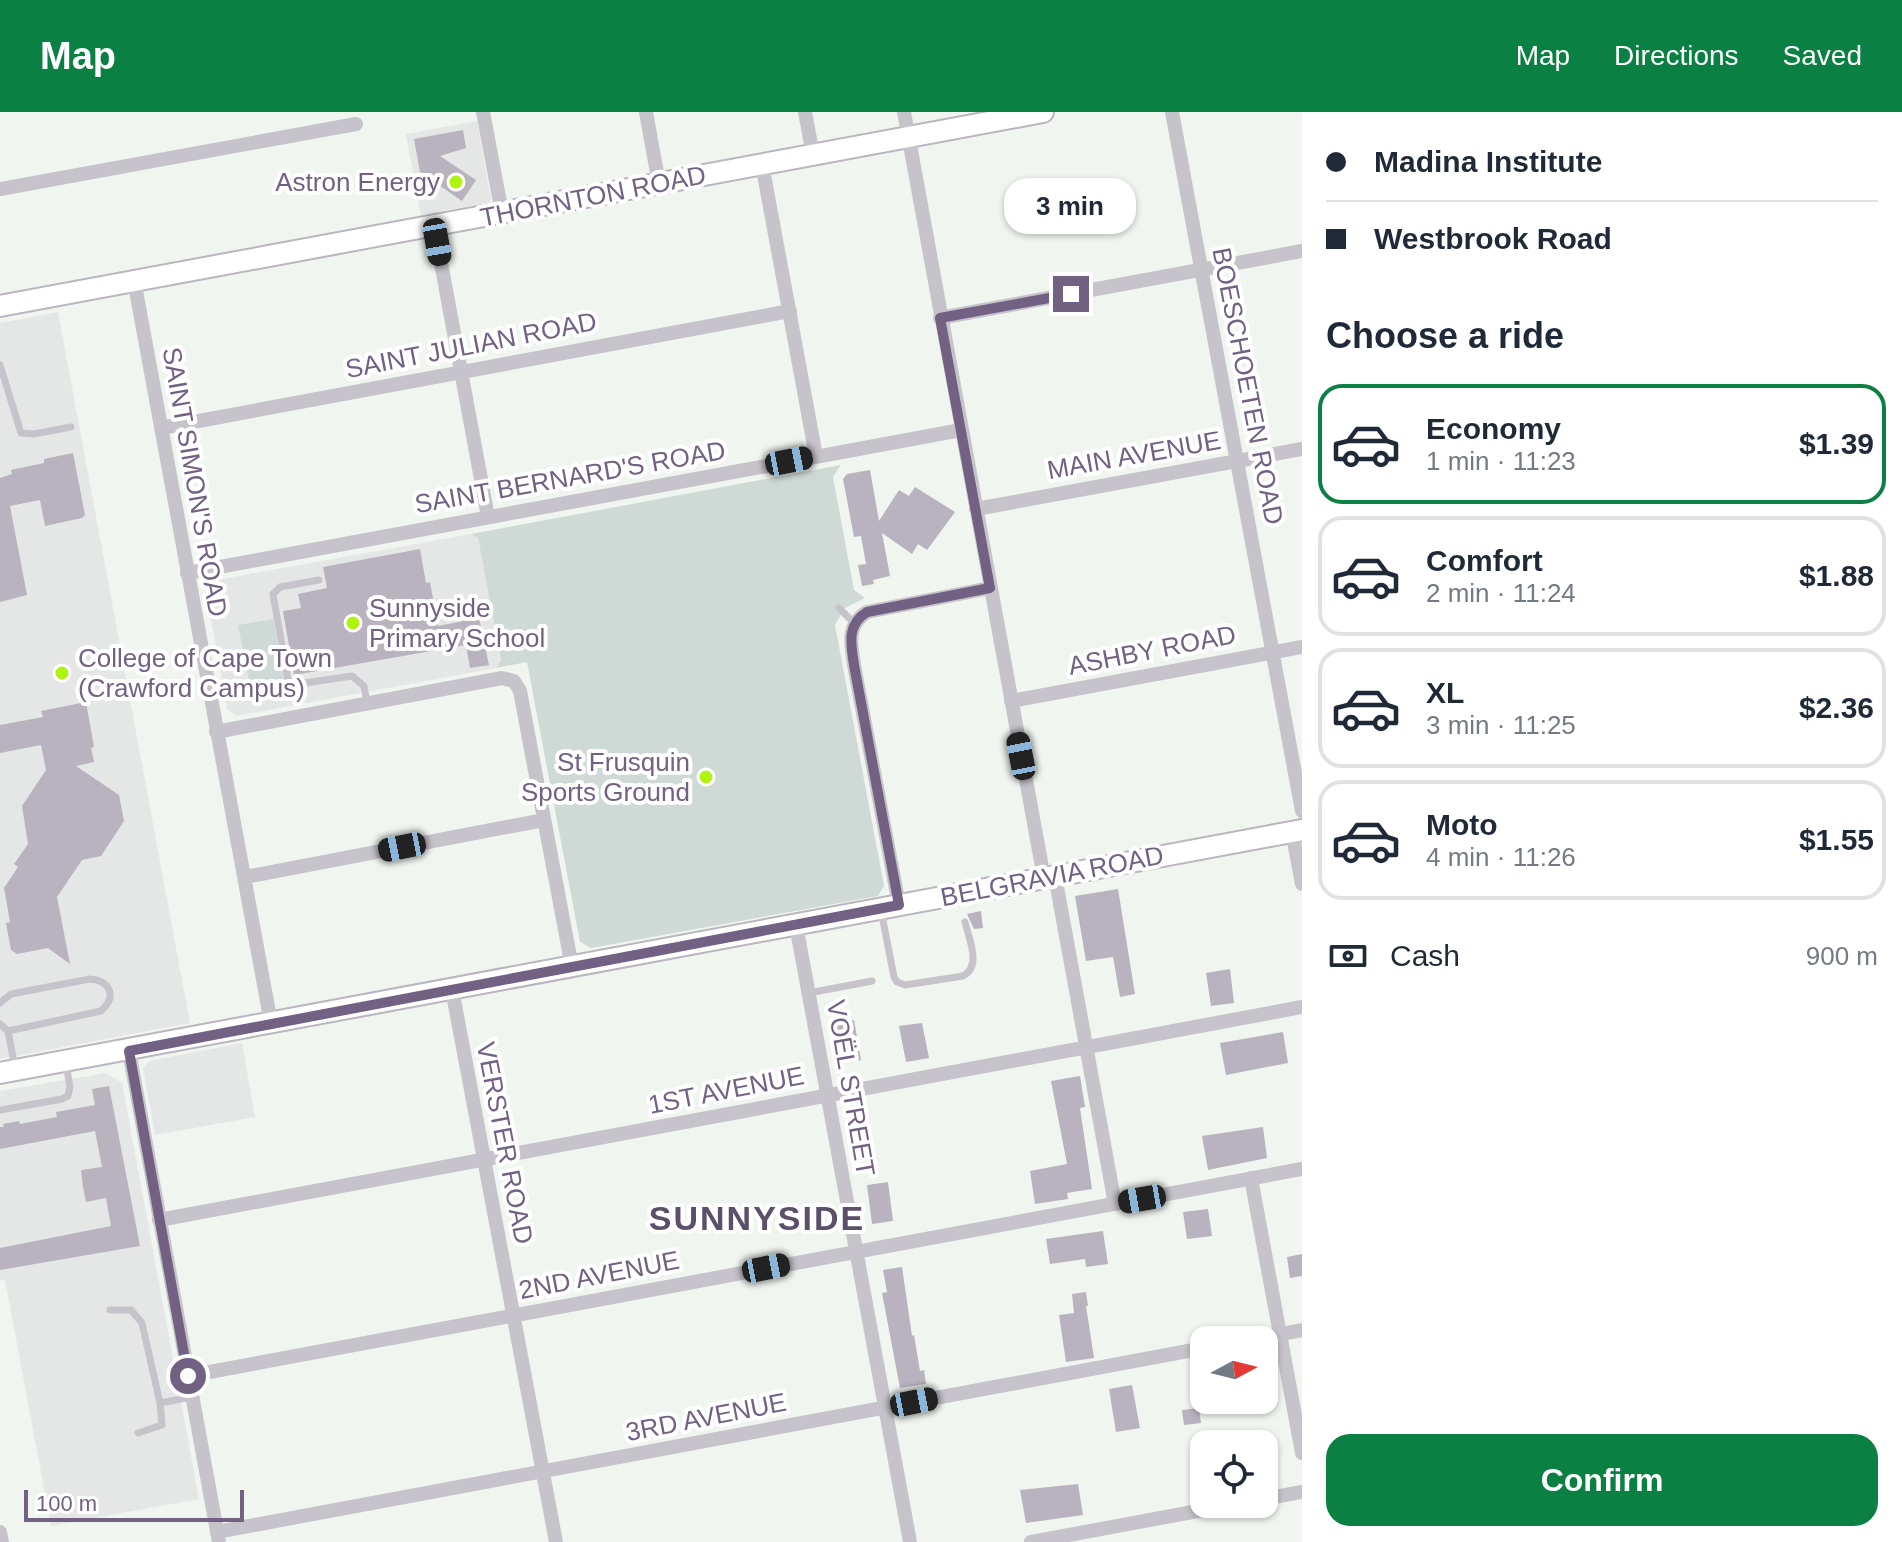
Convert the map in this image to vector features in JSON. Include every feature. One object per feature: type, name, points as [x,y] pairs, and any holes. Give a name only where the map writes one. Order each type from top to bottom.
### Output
[{"type":"street","points":[[483,112],[502,213]]},
{"type":"street","points":[[646,112],[659,184]]},
{"type":"street","points":[[805,112],[813,155]]},
{"type":"street","points":[[904,112],[1011,701],[1086,1049],[1115,1204]]},
{"type":"street","name":"THORNTON ROAD","points":[[0,306],[1043,112]]},
{"type":"street","name":"BOESCHOETEN ROAD","points":[[1172,112],[1302,811]]},
{"type":"street","points":[[0,189],[356,124]]},
{"type":"street","points":[[762,164],[816,456]]},
{"type":"street","points":[[434,225],[488,517]]},
{"type":"street","points":[[940,318],[1302,251]]},
{"type":"street","name":"SAINT SIMON'S ROAD","points":[[134,280],[271,1023]]},
{"type":"street","name":"SAINT JULIAN ROAD","points":[[161,428],[790,311]]},
{"type":"street","name":"SAINT BERNARD'S ROAD","points":[[187,573],[961,430]]},
{"type":"street","name":"MAIN AVENUE","points":[[976,509],[1302,449]]},
{"type":"street","points":[[890,906],[850,637],[855,622],[867,612],[990,588]]},
{"type":"street","name":"ASHBY ROAD","points":[[1011,701],[1302,647]]},
{"type":"street","points":[[216,732],[502,678],[514,681],[520,691],[572,967]]},
{"type":"street","points":[[245,877],[544,820]]},
{"type":"street","points":[[1297,831],[1302,884]]},
{"type":"street","name":"BELGRAVIA ROAD","points":[[8,1072],[1297,831]]},
{"type":"street","name":"VOËL STREET","points":[[796,925],[910,1542]]},
{"type":"street","name":"VERSTER ROAD","points":[[452,989],[556,1542]]},
{"type":"street","name":"1ST AVENUE","points":[[159,1220],[1302,1007]]},
{"type":"street","points":[[129,1051],[218,1537]]},
{"type":"street","name":"2ND AVENUE","points":[[188,1376],[1302,1169]]},
{"type":"street","points":[[1251,1178],[1302,1453]]},
{"type":"street","points":[[1280,1334],[1302,1330]]},
{"type":"street","name":"3RD AVENUE","points":[[218,1537],[543,1472],[1190,1351]]},
{"type":"street","points":[[1278,1496],[1302,1492]]},
{"type":"street","points":[[1031,1542],[1190,1513]]},
{"type":"street","points":[[0,1532],[2,1542]]},
{"type":"lane","points":[[0,365],[21,433],[34,434],[71,427]]},
{"type":"lane","points":[[319,580],[280,587],[273,594],[288,680],[298,684],[352,676],[364,686],[367,703]]},
{"type":"lane","points":[[839,608],[855,622]]},
{"type":"lane","points":[[890,906],[894,977],[905,985],[969,973],[974,963],[965,922]]},
{"type":"lane","points":[[0,999],[11,994],[90,979],[101,980],[112,994],[109,1004],[101,1011],[8,1031]]},
{"type":"lane","points":[[809,993],[872,981]]},
{"type":"lane","points":[[0,1024],[8,1031],[8,1072]]},
{"type":"lane","points":[[0,1110],[68,1096],[70,1087],[66,1062]]},
{"type":"lane","points":[[110,1310],[131,1310],[142,1323],[162,1425],[138,1433]]},
{"type":"lane","points":[[160,1403],[192,1397]]},
{"type":"shaded area","points":[[477,121],[490,202],[421,215],[406,134]]},
{"type":"shaded area","name":"College of Cape Town (Crawford Campus)","points":[[58,312],[190,1023],[0,1059],[0,323]]},
{"type":"shaded area","name":"St Frusquin Sports Ground","points":[[841,465],[833,477],[854,590],[865,598],[845,608],[835,625],[884,886],[878,896],[591,948],[580,942],[527,662],[496,668],[501,660],[478,538],[471,534]]},
{"type":"shaded area","name":"Sunnyside Primary School","points":[[471,534],[478,538],[501,660],[496,668],[236,716],[227,709],[205,586],[211,581]]},
{"type":"shaded area","points":[[273,619],[285,685],[251,691],[238,625]]},
{"type":"shaded area","points":[[242,1043],[255,1117],[155,1135],[143,1068],[149,1061]]},
{"type":"shaded area","points":[[106,1073],[122,1083],[199,1499],[51,1526],[5,1280],[0,1280],[0,1091]]},
{"type":"building","points":[[463,130],[466,148],[440,156],[476,180],[462,201],[420,172],[414,139]]},
{"type":"building","points":[[73,453],[85,515],[45,526],[40,500],[10,506],[27,595],[0,602],[0,478],[12,474],[11,470]]},
{"type":"building","points":[[870,470],[879,521],[899,490],[909,496],[915,487],[955,512],[927,550],[918,544],[912,554],[882,533],[890,576],[862,586],[858,565],[866,564],[861,536],[854,537],[843,479],[847,474]]},
{"type":"building","points":[[420,549],[438,626],[479,618],[489,665],[470,668],[466,645],[294,675],[283,611],[301,608],[298,594],[327,588],[323,567]]},
{"type":"building","points":[[86,702],[94,762],[76,766],[119,795],[124,821],[101,856],[82,860],[57,897],[70,964],[48,948],[17,954],[11,950],[4,888],[18,867],[14,864],[28,844],[22,806],[46,770],[41,745],[0,753],[0,725],[43,717],[41,711]]},
{"type":"building","points":[[1118,889],[1135,994],[1120,997],[1113,957],[1086,961],[1075,896]]},
{"type":"building","points":[[981,911],[983,928],[974,929],[967,914]]},
{"type":"building","points":[[1230,969],[1234,1003],[1211,1006],[1206,973]]},
{"type":"building","points":[[854,1020],[861,1060],[840,1063],[833,1024]]},
{"type":"building","points":[[922,1023],[929,1058],[906,1062],[899,1026]]},
{"type":"building","points":[[1283,1032],[1288,1063],[1226,1075],[1220,1043]]},
{"type":"building","points":[[1080,1076],[1085,1107],[1080,1108],[1092,1189],[1067,1193],[1068,1199],[1035,1204],[1030,1171],[1067,1164],[1051,1081]]},
{"type":"building","points":[[109,1086],[140,1246],[0,1270],[0,1248],[111,1226],[106,1198],[86,1202],[83,1187],[81,1170],[102,1167],[95,1131],[0,1149],[0,1127],[4,1127],[3,1124],[57,1117],[56,1112],[95,1105],[92,1089]]},
{"type":"building","points":[[1263,1127],[1267,1158],[1208,1170],[1202,1136]]},
{"type":"building","points":[[888,1182],[893,1221],[872,1224],[867,1185]]},
{"type":"building","points":[[1208,1209],[1212,1236],[1187,1239],[1183,1212]]},
{"type":"building","points":[[1103,1231],[1108,1264],[1086,1267],[1085,1259],[1050,1264],[1046,1239]]},
{"type":"building","points":[[1302,1254],[1302,1276],[1290,1278],[1287,1257]]},
{"type":"building","points":[[902,1267],[912,1336],[926,1384],[900,1388],[882,1293],[887,1292],[883,1270]]},
{"type":"building","points":[[1086,1292],[1094,1358],[1066,1362],[1059,1315],[1074,1313],[1072,1294]]},
{"type":"building","points":[[1132,1385],[1140,1428],[1116,1432],[1109,1389]]},
{"type":"building","points":[[1190,1409],[1190,1414],[1200,1414],[1201,1423],[1184,1425],[1182,1410]]},
{"type":"building","points":[[1078,1484],[1083,1515],[1026,1523],[1020,1490]]},
{"type":"place","name":"Astron Energy","points":[[456,182]]},
{"type":"place","name":"Sunnyside Primary School","points":[[353,623]]},
{"type":"place","name":"College of Cape Town (Crawford Campus)","points":[[62,673]]},
{"type":"place","name":"St Frusquin Sports Ground","points":[[706,777]]},
{"type":"district","name":"SUNNYSIDE","points":[[757,1218]]},
{"type":"route","points":[[188,1376],[129,1051],[899,905],[854,665],[850,637],[852,628],[855,620],[867,612],[990,588],[940,318],[1071,294]]}]
